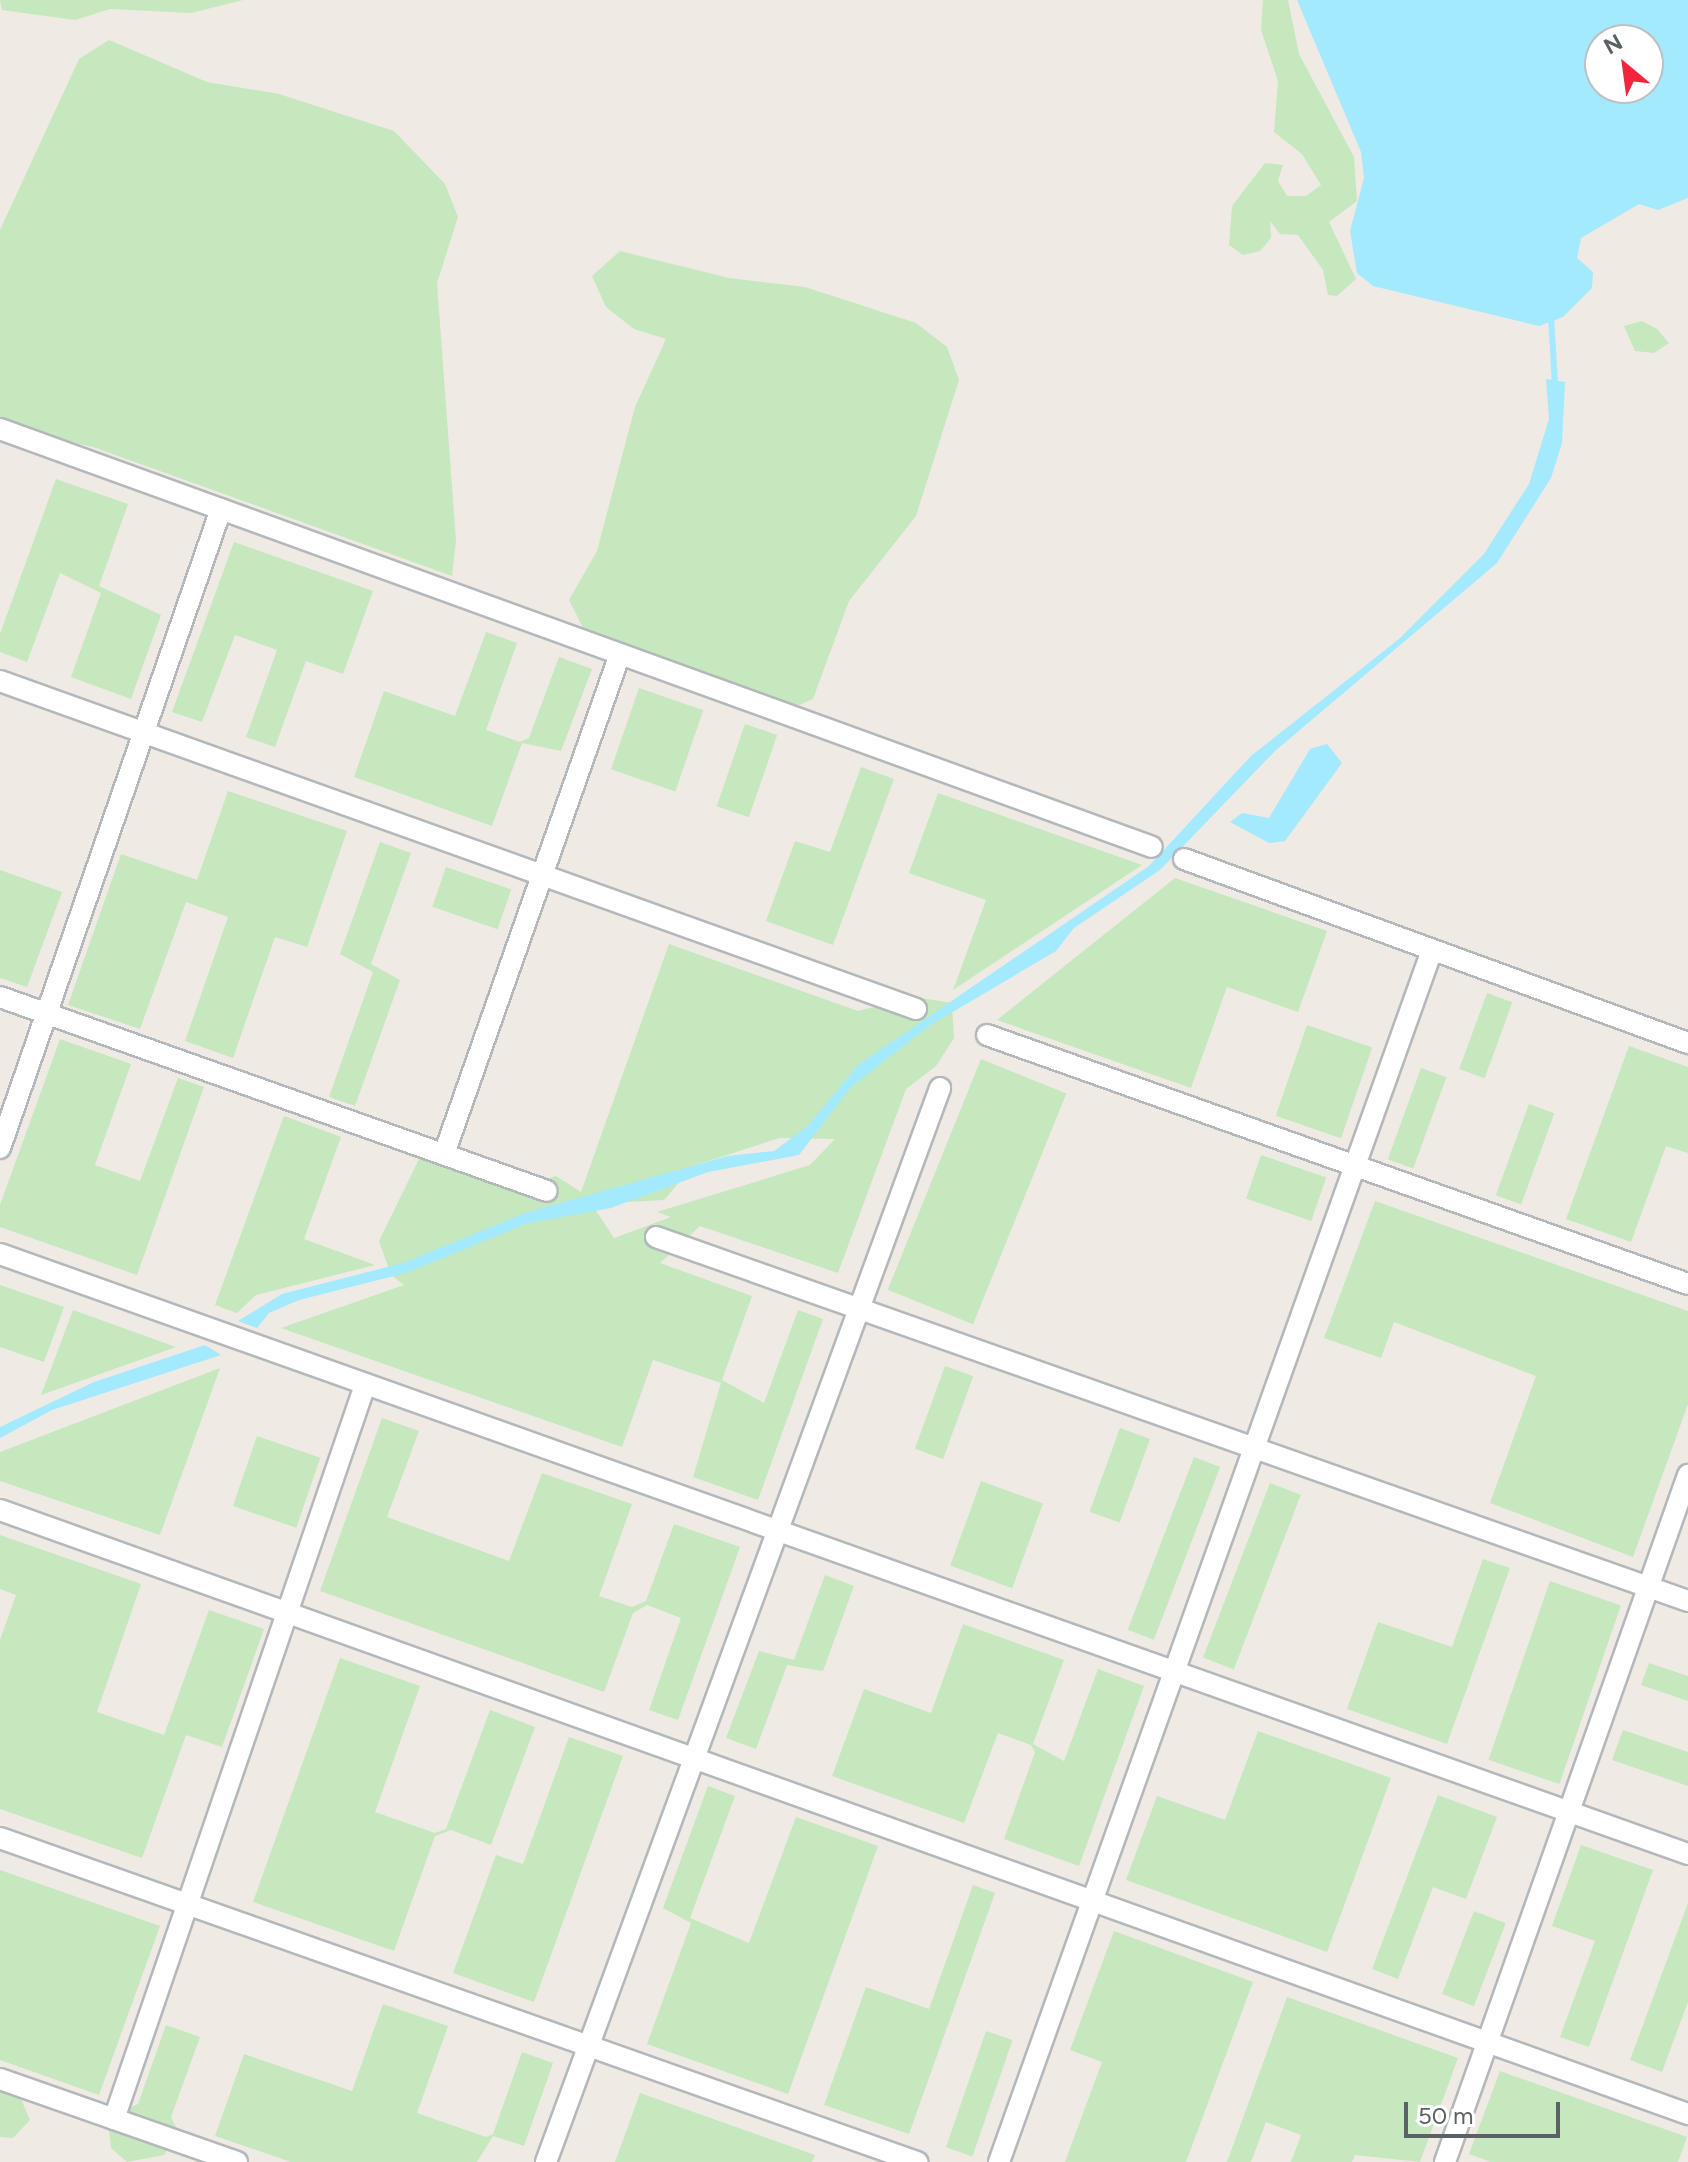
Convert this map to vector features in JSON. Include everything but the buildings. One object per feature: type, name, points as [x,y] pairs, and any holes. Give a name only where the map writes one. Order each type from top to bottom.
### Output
[{"type":"street","points":[[0,429],[1152,847]]},
{"type":"street","points":[[0,1148],[221,509]]},
{"type":"street","points":[[444,1154],[620,654]]},
{"type":"street","points":[[0,681],[916,1009]]},
{"type":"street","points":[[1184,859],[1688,1043]]},
{"type":"street","points":[[999,2162],[1432,950]]},
{"type":"street","points":[[0,997],[547,1191]]},
{"type":"street","points":[[987,1035],[1688,1284]]},
{"type":"street","points":[[546,2162],[940,1088]]},
{"type":"street","points":[[656,1237],[860,1304],[1688,1601]]},
{"type":"street","points":[[0,1254],[1688,1854]]},
{"type":"street","points":[[114,2119],[365,1385]]},
{"type":"street","points":[[1445,2162],[1688,1475]]},
{"type":"street","points":[[0,1510],[1688,2114]]},
{"type":"street","points":[[0,1838],[917,2162]]},
{"type":"street","points":[[0,2079],[237,2162]]},
{"type":"green space","points":[[0,0],[243,0],[191,13],[110,9],[75,20],[2,10]]},
{"type":"green space","points":[[1263,0],[1288,0],[1299,54],[1354,157],[1357,201],[1329,222],[1356,279],[1337,296],[1328,295],[1323,270],[1298,235],[1280,234],[1270,221],[1271,238],[1260,251],[1243,255],[1229,245],[1232,206],[1265,163],[1283,165],[1278,181],[1287,196],[1306,196],[1321,185],[1302,154],[1274,132],[1278,81],[1261,30]]},
{"type":"green space","points":[[109,40],[207,82],[279,94],[394,131],[445,184],[458,217],[437,283],[456,541],[452,576],[93,447],[0,426],[0,230],[79,59]]},
{"type":"green space","points":[[620,251],[729,278],[805,287],[916,323],[947,347],[959,380],[916,516],[849,601],[813,699],[783,712],[585,632],[569,600],[597,551],[635,407],[666,339],[634,329],[606,307],[592,276]]},
{"type":"green space","points":[[1642,321],[1657,329],[1669,343],[1654,353],[1635,351],[1624,326]]},
{"type":"green space","points":[[56,479],[128,504],[99,586],[161,615],[131,699],[71,677],[101,593],[60,573],[27,662],[0,652],[0,634]]},
{"type":"green space","points":[[234,542],[373,591],[343,674],[306,661],[275,747],[246,737],[277,650],[235,635],[202,722],[172,712]]},
{"type":"green space","points":[[486,632],[517,643],[486,730],[520,742],[529,738],[559,657],[592,669],[561,751],[522,743],[492,826],[354,777],[384,691],[455,716]]},
{"type":"green space","points":[[639,688],[703,710],[675,791],[611,769]]},
{"type":"green space","points":[[745,724],[777,735],[749,817],[717,806]]},
{"type":"green space","points":[[861,767],[894,779],[833,945],[766,921],[795,841],[830,852]]},
{"type":"green space","points":[[228,791],[347,831],[307,947],[275,937],[233,1058],[185,1041],[228,917],[186,902],[140,1029],[68,1005],[121,854],[197,880]]},
{"type":"green space","points":[[938,793],[1142,865],[953,990],[986,900],[909,873]]},
{"type":"green space","points":[[380,842],[411,853],[371,964],[400,980],[355,1106],[329,1097],[373,972],[340,954]]},
{"type":"green space","points":[[446,867],[511,889],[498,929],[432,907]]},
{"type":"green space","points":[[0,870],[62,892],[27,987],[0,978]]},
{"type":"green space","points":[[1175,878],[1327,931],[1298,1012],[1227,987],[1191,1088],[997,1020]]},
{"type":"green space","points":[[669,944],[858,1011],[915,997],[952,1003],[954,1038],[936,1066],[906,1089],[838,1273],[700,1226],[660,1263],[752,1296],[722,1380],[764,1403],[798,1310],[823,1319],[758,1500],[693,1477],[721,1383],[653,1360],[622,1447],[281,1328],[404,1285],[391,1275],[379,1241],[421,1155],[514,1189],[556,1176],[581,1192]],"holes":[[[779,1138],[835,1139],[810,1165],[657,1212],[671,1217],[614,1238],[587,1197],[602,1192],[629,1202],[664,1200],[693,1166]]]},
{"type":"green space","points":[[1487,993],[1512,1002],[1485,1078],[1459,1069]]},
{"type":"green space","points":[[1307,1025],[1372,1047],[1341,1138],[1276,1116]]},
{"type":"green space","points":[[60,1039],[131,1064],[95,1165],[140,1181],[178,1078],[204,1087],[137,1275],[0,1227],[0,1205]]},
{"type":"green space","points":[[1629,1046],[1688,1067],[1688,1153],[1666,1146],[1631,1242],[1566,1219]]},
{"type":"green space","points":[[981,1059],[1066,1093],[973,1324],[888,1290]]},
{"type":"green space","points":[[1421,1068],[1446,1077],[1413,1168],[1388,1159]]},
{"type":"green space","points":[[1529,1104],[1554,1113],[1521,1204],[1496,1195]]},
{"type":"green space","points":[[284,1116],[341,1137],[304,1239],[375,1265],[256,1295],[237,1313],[215,1305]]},
{"type":"green space","points":[[1261,1155],[1326,1177],[1311,1221],[1246,1198]]},
{"type":"green space","points":[[1375,1201],[1688,1311],[1688,1404],[1633,1557],[1490,1503],[1536,1376],[1394,1322],[1381,1358],[1324,1338]]},
{"type":"green space","points":[[0,1285],[64,1307],[44,1362],[0,1347]]},
{"type":"green space","points":[[73,1310],[176,1347],[41,1395]]},
{"type":"green space","points":[[945,1366],[973,1376],[943,1459],[915,1449]]},
{"type":"green space","points":[[220,1368],[160,1535],[0,1481],[0,1452]]},
{"type":"green space","points":[[382,1418],[419,1431],[387,1517],[509,1561],[542,1473],[632,1504],[599,1596],[632,1607],[646,1601],[674,1524],[740,1547],[678,1720],[649,1710],[681,1618],[647,1605],[633,1613],[604,1692],[320,1591]]},
{"type":"green space","points":[[1120,1428],[1150,1439],[1120,1523],[1090,1512]]},
{"type":"green space","points":[[257,1436],[320,1458],[296,1528],[233,1506]]},
{"type":"green space","points":[[1194,1457],[1220,1467],[1154,1640],[1128,1630]]},
{"type":"green space","points":[[981,1481],[1043,1504],[1012,1588],[950,1566]]},
{"type":"green space","points":[[1270,1483],[1301,1495],[1234,1669],[1203,1658]]},
{"type":"green space","points":[[0,1535],[141,1584],[97,1712],[164,1735],[209,1610],[264,1629],[222,1747],[186,1735],[142,1858],[0,1809],[0,1640],[16,1595],[0,1589]]},
{"type":"green space","points":[[1483,1559],[1510,1568],[1447,1744],[1347,1709],[1378,1622],[1452,1647]]},
{"type":"green space","points":[[825,1575],[854,1586],[823,1671],[787,1665],[756,1749],[726,1738],[759,1651],[794,1660]]},
{"type":"green space","points":[[1550,1581],[1621,1605],[1559,1784],[1488,1760]]},
{"type":"green space","points":[[963,1624],[1064,1660],[1033,1744],[1064,1761],[1098,1669],[1144,1686],[1079,1866],[1004,1839],[1035,1752],[1031,1745],[998,1733],[964,1823],[832,1776],[864,1689],[931,1713]]},
{"type":"green space","points":[[340,1658],[420,1686],[375,1812],[435,1833],[446,1829],[490,1710],[535,1727],[491,1845],[451,1830],[435,1836],[394,1951],[253,1902]]},
{"type":"green space","points":[[1649,1663],[1688,1676],[1688,1701],[1641,1685]]},
{"type":"green space","points":[[1623,1730],[1688,1752],[1688,1786],[1612,1760]]},
{"type":"green space","points":[[1258,1731],[1391,1778],[1327,1952],[1126,1880],[1157,1796],[1225,1820]]},
{"type":"green space","points":[[569,1737],[623,1756],[534,2002],[453,1973],[496,1855],[523,1864]]},
{"type":"green space","points":[[708,1786],[735,1796],[690,1918],[749,1943],[796,1817],[878,1846],[788,2094],[647,2044],[691,1923],[663,1908]]},
{"type":"green space","points":[[1438,1795],[1497,1817],[1466,1899],[1433,1887],[1398,1979],[1372,1969]]},
{"type":"green space","points":[[1581,1845],[1653,1870],[1589,2047],[1560,2037],[1595,1941],[1552,1926]]},
{"type":"green space","points":[[0,1870],[160,1926],[99,2095],[0,2060]]},
{"type":"green space","points":[[973,1885],[995,1893],[909,2134],[824,2105],[866,1987],[929,2009]]},
{"type":"green space","points":[[1688,1903],[1688,2002],[1662,2072],[1630,2060]]},
{"type":"green space","points":[[1474,1911],[1506,1923],[1474,2006],[1442,1994]]},
{"type":"green space","points":[[1114,1931],[1253,1982],[1186,2162],[1065,2162],[1102,2062],[1070,2050]]},
{"type":"green space","points":[[1287,1997],[1458,2058],[1420,2162],[1355,2155],[1352,2162],[1291,2162],[1301,2135],[1266,2122],[1251,2162],[1227,2162]]},
{"type":"green space","points":[[383,2004],[448,2026],[417,2113],[486,2137],[493,2134],[522,2052],[553,2063],[524,2146],[493,2136],[477,2162],[291,2162],[215,2136],[244,2054],[352,2091]]},
{"type":"green space","points":[[166,2025],[200,2037],[171,2117],[178,2131],[164,2155],[127,2162],[111,2148],[109,2130],[118,2113],[138,2104]]},
{"type":"green space","points":[[986,2031],[1012,2040],[972,2156],[946,2147]]},
{"type":"green space","points":[[1500,2071],[1687,2137],[1678,2162],[1491,2162],[1469,2154]]},
{"type":"green space","points":[[0,2075],[15,2085],[30,2120],[13,2138],[0,2137]]},
{"type":"green space","points":[[640,2093],[815,2155],[812,2162],[615,2162]]},
{"type":"water","points":[[1297,0],[1688,0],[1688,198],[1658,210],[1639,204],[1581,238],[1577,258],[1593,272],[1592,288],[1563,317],[1539,326],[1373,286],[1357,273],[1350,231],[1364,178],[1361,152]]},
{"type":"water","points":[[1546,379],[1565,382],[1562,443],[1551,478],[1497,563],[1275,751],[1160,870],[1074,928],[1056,951],[929,1026],[850,1088],[799,1155],[708,1172],[611,1208],[528,1223],[406,1273],[299,1300],[269,1313],[257,1328],[238,1321],[282,1294],[403,1263],[525,1213],[728,1156],[774,1151],[808,1126],[858,1065],[1149,866],[1251,756],[1399,639],[1484,554],[1529,484],[1549,419]]},
{"type":"water","points":[[1327,744],[1342,763],[1285,841],[1269,843],[1230,822],[1242,813],[1269,818],[1310,749]]},
{"type":"water","points":[[205,1345],[221,1355],[52,1410],[0,1438],[0,1427],[94,1382]]},
{"type":"waterway","points":[[1551,317],[1555,385]]}]
